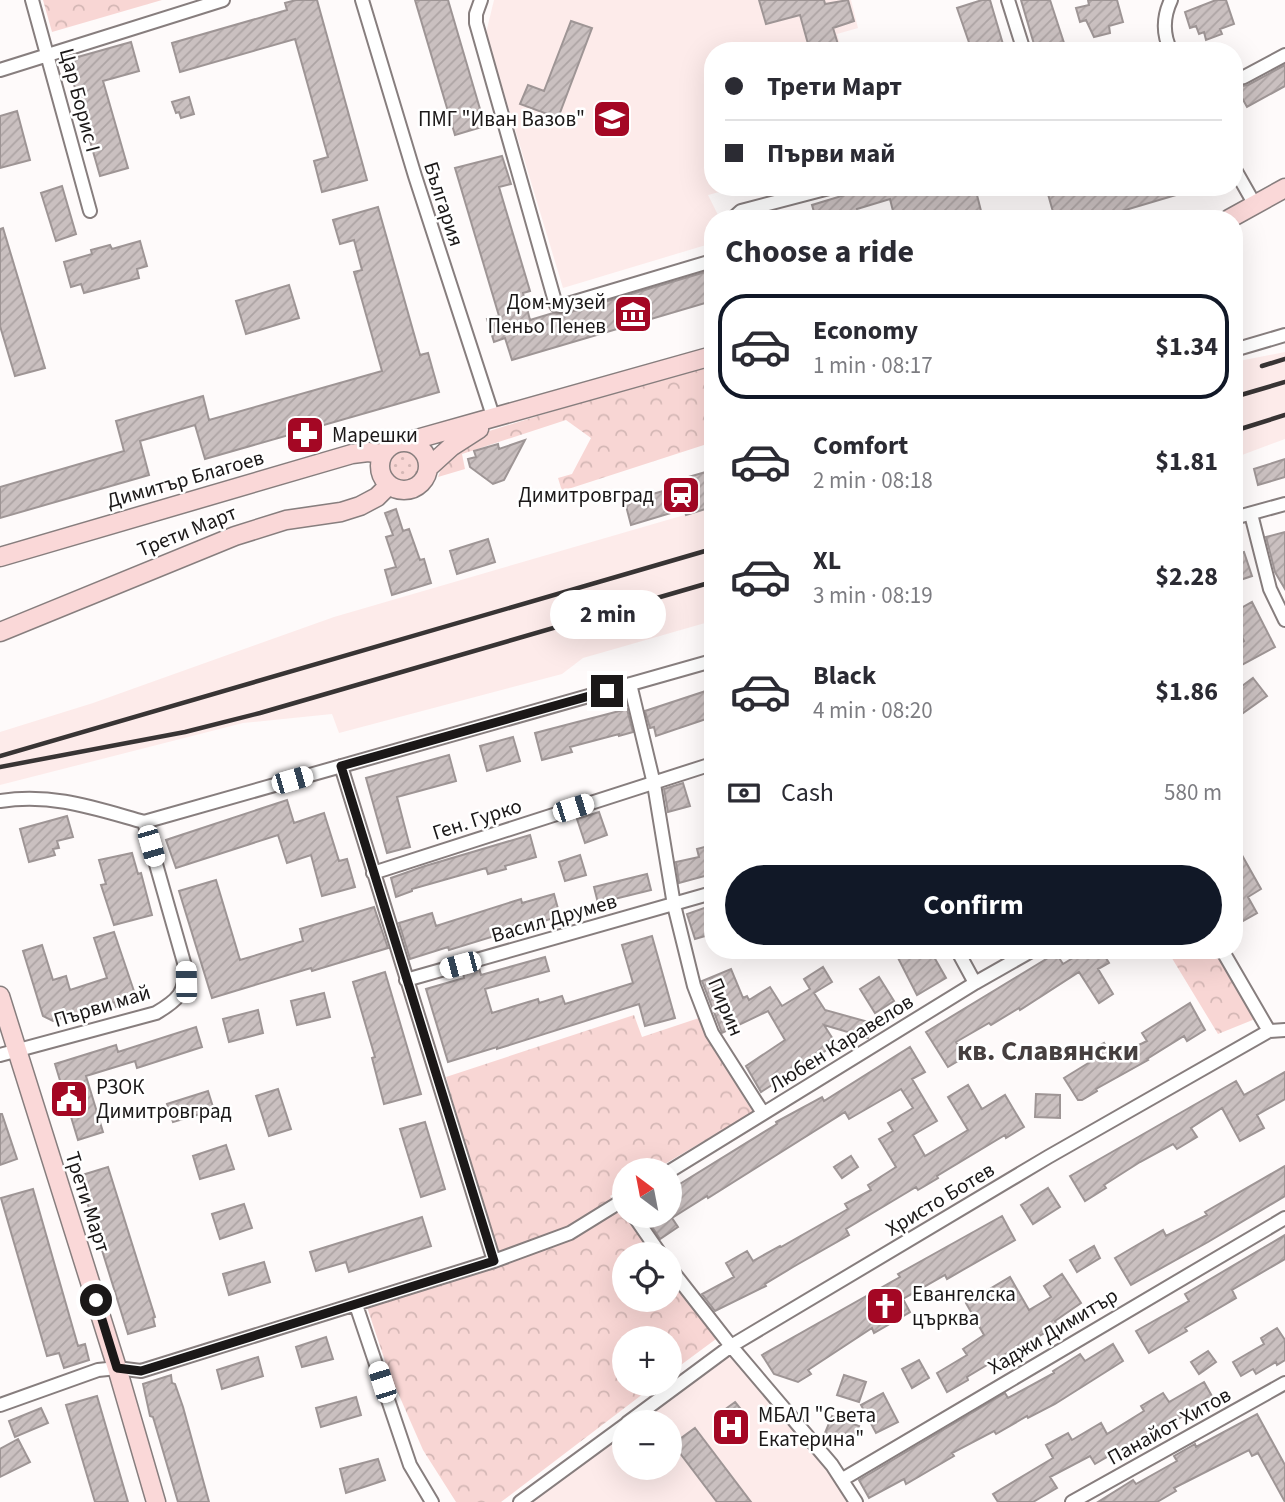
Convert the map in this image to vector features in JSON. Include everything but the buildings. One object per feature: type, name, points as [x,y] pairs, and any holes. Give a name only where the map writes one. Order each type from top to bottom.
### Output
[{"type":"street","name":"Цар Борис I","points":[[32,0],[90,211]]},
{"type":"street","points":[[0,70],[49,56],[66,47],[223,0]]},
{"type":"street","name":"България","points":[[362,0],[415,176],[495,419]]},
{"type":"street","points":[[481,0],[476,23],[556,304],[561,306],[704,263]]},
{"type":"street","points":[[1008,0],[1021,42]]},
{"type":"street","points":[[1166,42],[1164,23],[1171,0]]},
{"type":"street","points":[[1243,77],[1285,55]]},
{"type":"street","points":[[1243,184],[1255,205]]},
{"type":"street","points":[[1243,211],[1285,188]]},
{"type":"street","points":[[745,210],[798,196]]},
{"type":"street","points":[[1243,347],[1285,335]]},
{"type":"street","points":[[495,419],[451,447],[429,467],[425,480],[415,488],[401,490],[389,485],[380,471],[383,454],[393,445],[495,419],[704,358]]},
{"type":"street","points":[[406,442],[422,450],[429,467]]},
{"type":"street","name":"Димитър Благоев","points":[[0,557],[352,454],[383,454]]},
{"type":"street","name":"Трети Март","points":[[1,631],[230,537],[271,524],[341,512],[360,506],[377,497],[389,485]]},
{"type":"street","points":[[1243,516],[1285,504]]},
{"type":"street","points":[[1251,514],[1270,589],[1285,620]]},
{"type":"street","points":[[0,801],[43,798],[144,822],[704,663]]},
{"type":"street","name":"Пирин","points":[[630,684],[654,784],[674,905],[694,986],[712,1033],[763,1113]]},
{"type":"street","points":[[341,766],[494,1261]]},
{"type":"street","name":"Ген. Гурко","points":[[373,873],[704,767]]},
{"type":"street","name":"Първи май","points":[[8,1053],[156,1013],[176,1002],[186,982],[186,966],[144,822]]},
{"type":"street","name":"Васил Друмев","points":[[406,980],[704,896]]},
{"type":"street","points":[[962,959],[975,983]]},
{"type":"street","name":"Любен Каравелов","points":[[682,1164],[1017,959]]},
{"type":"street","points":[[1227,959],[1269,1031]]},
{"type":"street","name":"Трети Март","points":[[0,996],[8,1053],[117,1368],[156,1502]]},
{"type":"street","name":"Христо Ботев","points":[[645,1410],[731,1346],[1048,1157],[1269,1031],[1285,1030]]},
{"type":"street","points":[[0,1405],[98,1370],[117,1368],[141,1371],[494,1261],[570,1233],[612,1208]]},
{"type":"street","name":"Хаджи Димитър","points":[[843,1479],[1285,1218]]},
{"type":"street","points":[[682,1283],[843,1479],[856,1502]]},
{"type":"street","points":[[356,1305],[410,1465],[432,1502]]},
{"type":"street","name":"Панайот Хитов","points":[[1072,1502],[1285,1383]]},
{"type":"street","name":"Христо Ботев","points":[[520,1502],[612,1434]]},
{"type":"shaded area","name":"ПМГ \"Иван Вазов\"","points":[[494,0],[851,0],[858,28],[837,34],[839,42],[704,42],[704,196],[708,196],[716,210],[704,210],[704,246],[563,288],[486,33]]},
{"type":"shaded area","points":[[1285,352],[1285,439],[1243,455],[1243,360]]},
{"type":"shaded area","points":[[704,509],[704,623],[583,658],[562,674],[339,733],[332,714],[243,723],[0,785],[0,732],[93,703],[334,617]]},
{"type":"shaded area","name":"МБАЛ \"Света Екатерина\"","points":[[726,1353],[833,1472],[851,1502],[530,1502],[612,1440],[612,1480],[682,1480],[682,1410],[652,1410],[670,1396],[682,1396],[682,1387]]},
{"type":"green space","points":[[43,0],[162,0],[52,32]]},
{"type":"green space","points":[[704,366],[704,445],[562,491],[558,478],[572,474],[591,438],[566,420],[462,454],[465,469],[438,477],[444,461],[486,432]]},
{"type":"green space","points":[[404,451],[414,456],[419,466],[414,476],[404,481],[394,476],[389,466],[394,456]]},
{"type":"green space","points":[[1172,959],[1227,959],[1260,1017],[1218,1034]]},
{"type":"green space","points":[[634,1015],[642,1037],[699,1018],[711,1045],[753,1112],[675,1158],[612,1158],[612,1228],[633,1228],[644,1242],[612,1242],[612,1312],[682,1312],[682,1293],[716,1339],[682,1364],[682,1326],[612,1326],[612,1396],[640,1396],[622,1410],[612,1410],[612,1417],[501,1502],[456,1502],[423,1450],[388,1370],[367,1307],[499,1266],[446,1077]]},
{"type":"railway","points":[[1262,366],[1285,359]]},
{"type":"railway","points":[[1243,394],[1285,382]]},
{"type":"railway","points":[[1243,428],[1285,415]]},
{"type":"railway","points":[[0,756],[704,551]]},
{"type":"railway","points":[[0,767],[185,732],[260,713],[704,584]]},
{"type":"place","name":"ПМГ \"Иван Вазов\"","points":[[612,119]]},
{"type":"place","name":"Дом-музей Пеньо Пенев","points":[[633,314]]},
{"type":"place","name":"Марешки","points":[[305,435]]},
{"type":"place","name":"Димитровград","points":[[681,495]]},
{"type":"place","name":"РЗОК Димитровград","points":[[69,1099]]},
{"type":"place","name":"Евангелска църква","points":[[885,1306]]},
{"type":"place","name":"МБАЛ \"Света Екатерина\"","points":[[731,1427]]},
{"type":"district","name":"кв. Славянски","points":[[1048,1050]]},
{"type":"route","points":[[96,1300],[117,1368],[141,1371],[494,1261],[341,766],[607,691]]}]
